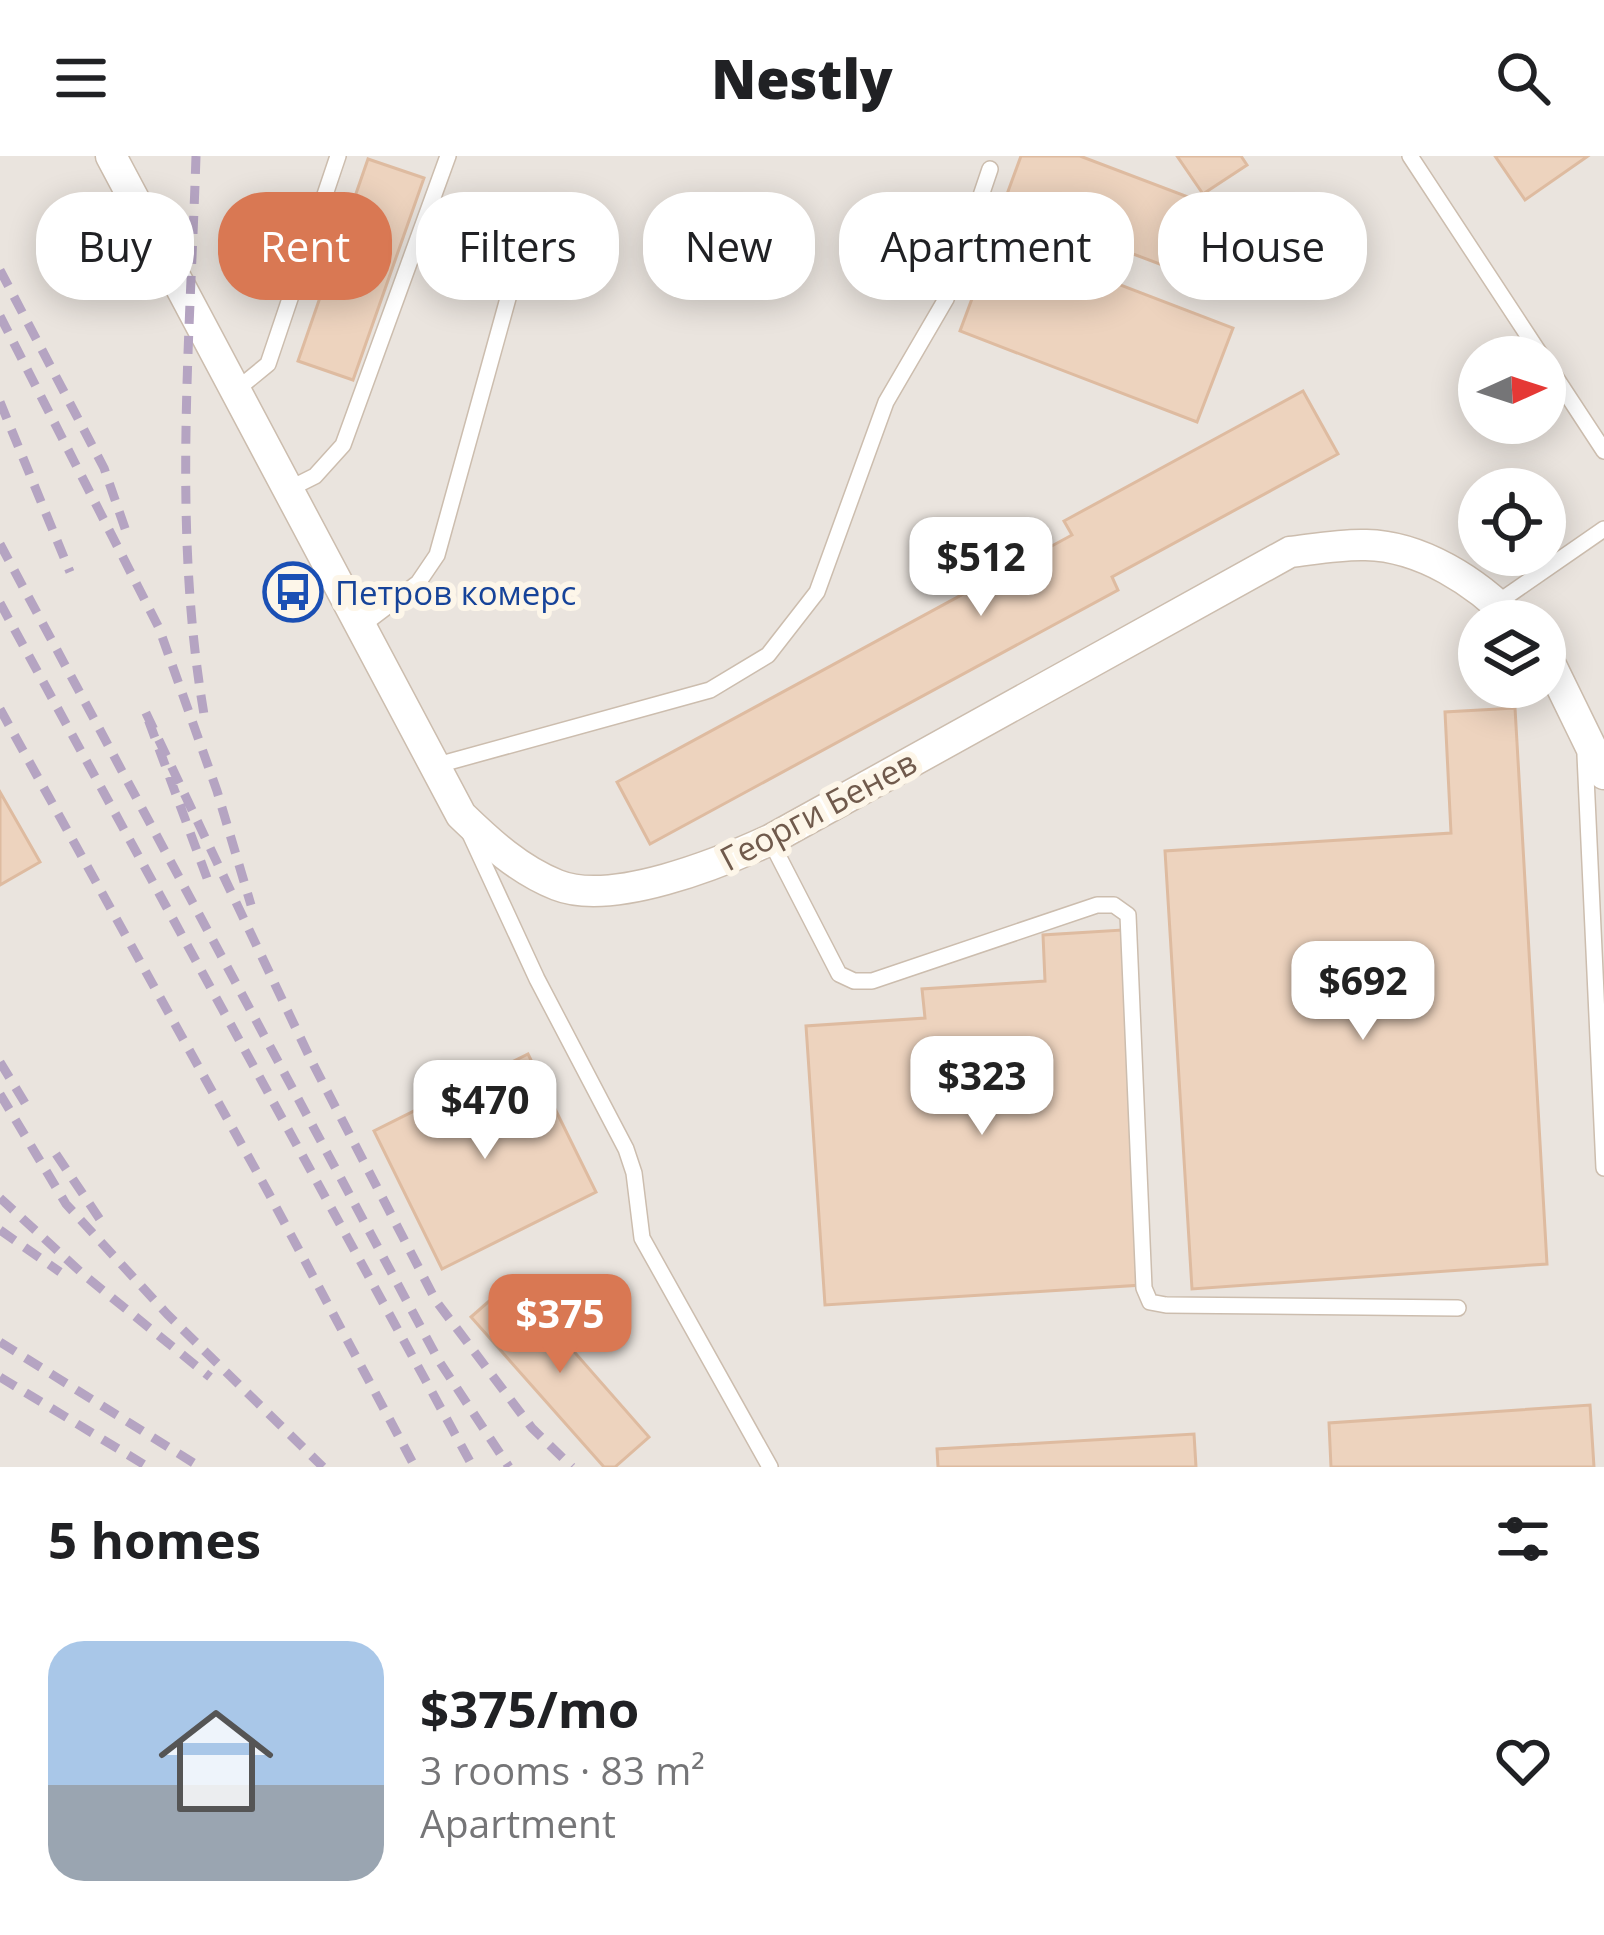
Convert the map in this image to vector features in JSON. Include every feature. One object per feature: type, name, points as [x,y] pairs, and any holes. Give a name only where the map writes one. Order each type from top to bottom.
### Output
[{"type":"street","name":"Георги Бенев","points":[[111,156],[460,815],[503,856],[561,887],[619,889],[710,868],[770,840],[1291,552],[1369,544],[1434,561],[1489,600]]},
{"type":"street","points":[[1566,696],[1604,774]]},
{"type":"lane","points":[[235,391],[268,364],[338,156]]},
{"type":"lane","points":[[287,490],[315,476],[344,445],[448,156]]},
{"type":"lane","points":[[1410,156],[1529,336]]},
{"type":"lane","points":[[434,766],[710,690],[768,655],[817,592],[886,402],[946,299],[990,169]]},
{"type":"lane","points":[[360,627],[418,584],[437,555],[508,300]]},
{"type":"lane","points":[[1566,393],[1604,451]]},
{"type":"lane","points":[[1520,600],[1604,529]]},
{"type":"lane","points":[[1585,734],[1604,1168]]},
{"type":"lane","points":[[460,815],[537,980],[626,1149],[634,1173],[642,1238],[770,1467]]},
{"type":"lane","points":[[770,840],[838,974],[854,981],[872,980],[1097,905],[1114,905],[1128,915],[1144,1288],[1150,1302],[1459,1308]]},
{"type":"shaded area","points":[[0,156],[1604,156],[1604,1467],[0,1467]]},
{"type":"building","points":[[1021,156],[1080,156],[1175,192],[1158,192],[1158,263],[1134,254],[1134,192],[1008,192]]},
{"type":"building","points":[[1177,156],[1241,156],[1247,165],[1202,192]]},
{"type":"building","points":[[1495,156],[1588,156],[1525,200]]},
{"type":"building","points":[[368,159],[424,178],[392,269],[392,192],[357,192]]},
{"type":"building","points":[[1134,290],[1233,328],[1197,422],[960,331],[972,300],[1134,300]]},
{"type":"building","points":[[319,300],[381,300],[353,380],[298,361]]},
{"type":"building","points":[[1303,391],[1338,454],[1112,577],[1118,590],[650,844],[617,782],[1072,535],[1064,521]]},
{"type":"building","points":[[1515,708],[1547,1264],[1192,1289],[1165,851],[1451,833],[1445,712]]},
{"type":"building","points":[[0,792],[40,862],[0,885]]},
{"type":"building","points":[[1122,930],[1142,1285],[825,1305],[806,1026],[925,1018],[922,989],[1045,981],[1043,935]]},
{"type":"building","points":[[528,1054],[596,1192],[442,1269],[374,1131]]},
{"type":"building","points":[[512,1281],[649,1437],[615,1467],[604,1467],[471,1317]]},
{"type":"building","points":[[1590,1405],[1594,1467],[1331,1467],[1329,1423]]},
{"type":"building","points":[[1194,1434],[1196,1467],[938,1467],[937,1449]]},
{"type":"railway","points":[[196,156],[186,509],[195,650],[205,720]]},
{"type":"railway","points":[[0,270],[104,468],[128,537]]},
{"type":"railway","points":[[0,316],[159,628],[217,791],[251,905]]},
{"type":"railway","points":[[0,402],[70,572]]},
{"type":"railway","points":[[0,544],[439,1361],[509,1467]]},
{"type":"railway","points":[[0,603],[473,1467]]},
{"type":"railway","points":[[0,709],[415,1467]]},
{"type":"railway","points":[[207,878],[145,711],[310,1058],[436,1301],[532,1428],[572,1467]]},
{"type":"railway","points":[[0,1062],[28,1108]]},
{"type":"railway","points":[[0,1094],[66,1204],[167,1314],[323,1467]]},
{"type":"railway","points":[[56,1154],[103,1224]]},
{"type":"railway","points":[[0,1198],[84,1275],[210,1377]]},
{"type":"railway","points":[[0,1230],[60,1272]]},
{"type":"railway","points":[[0,1342],[200,1467]]},
{"type":"railway","points":[[0,1377],[148,1467]]},
{"type":"place","name":"Петров комерс","points":[[293,592]]}]
